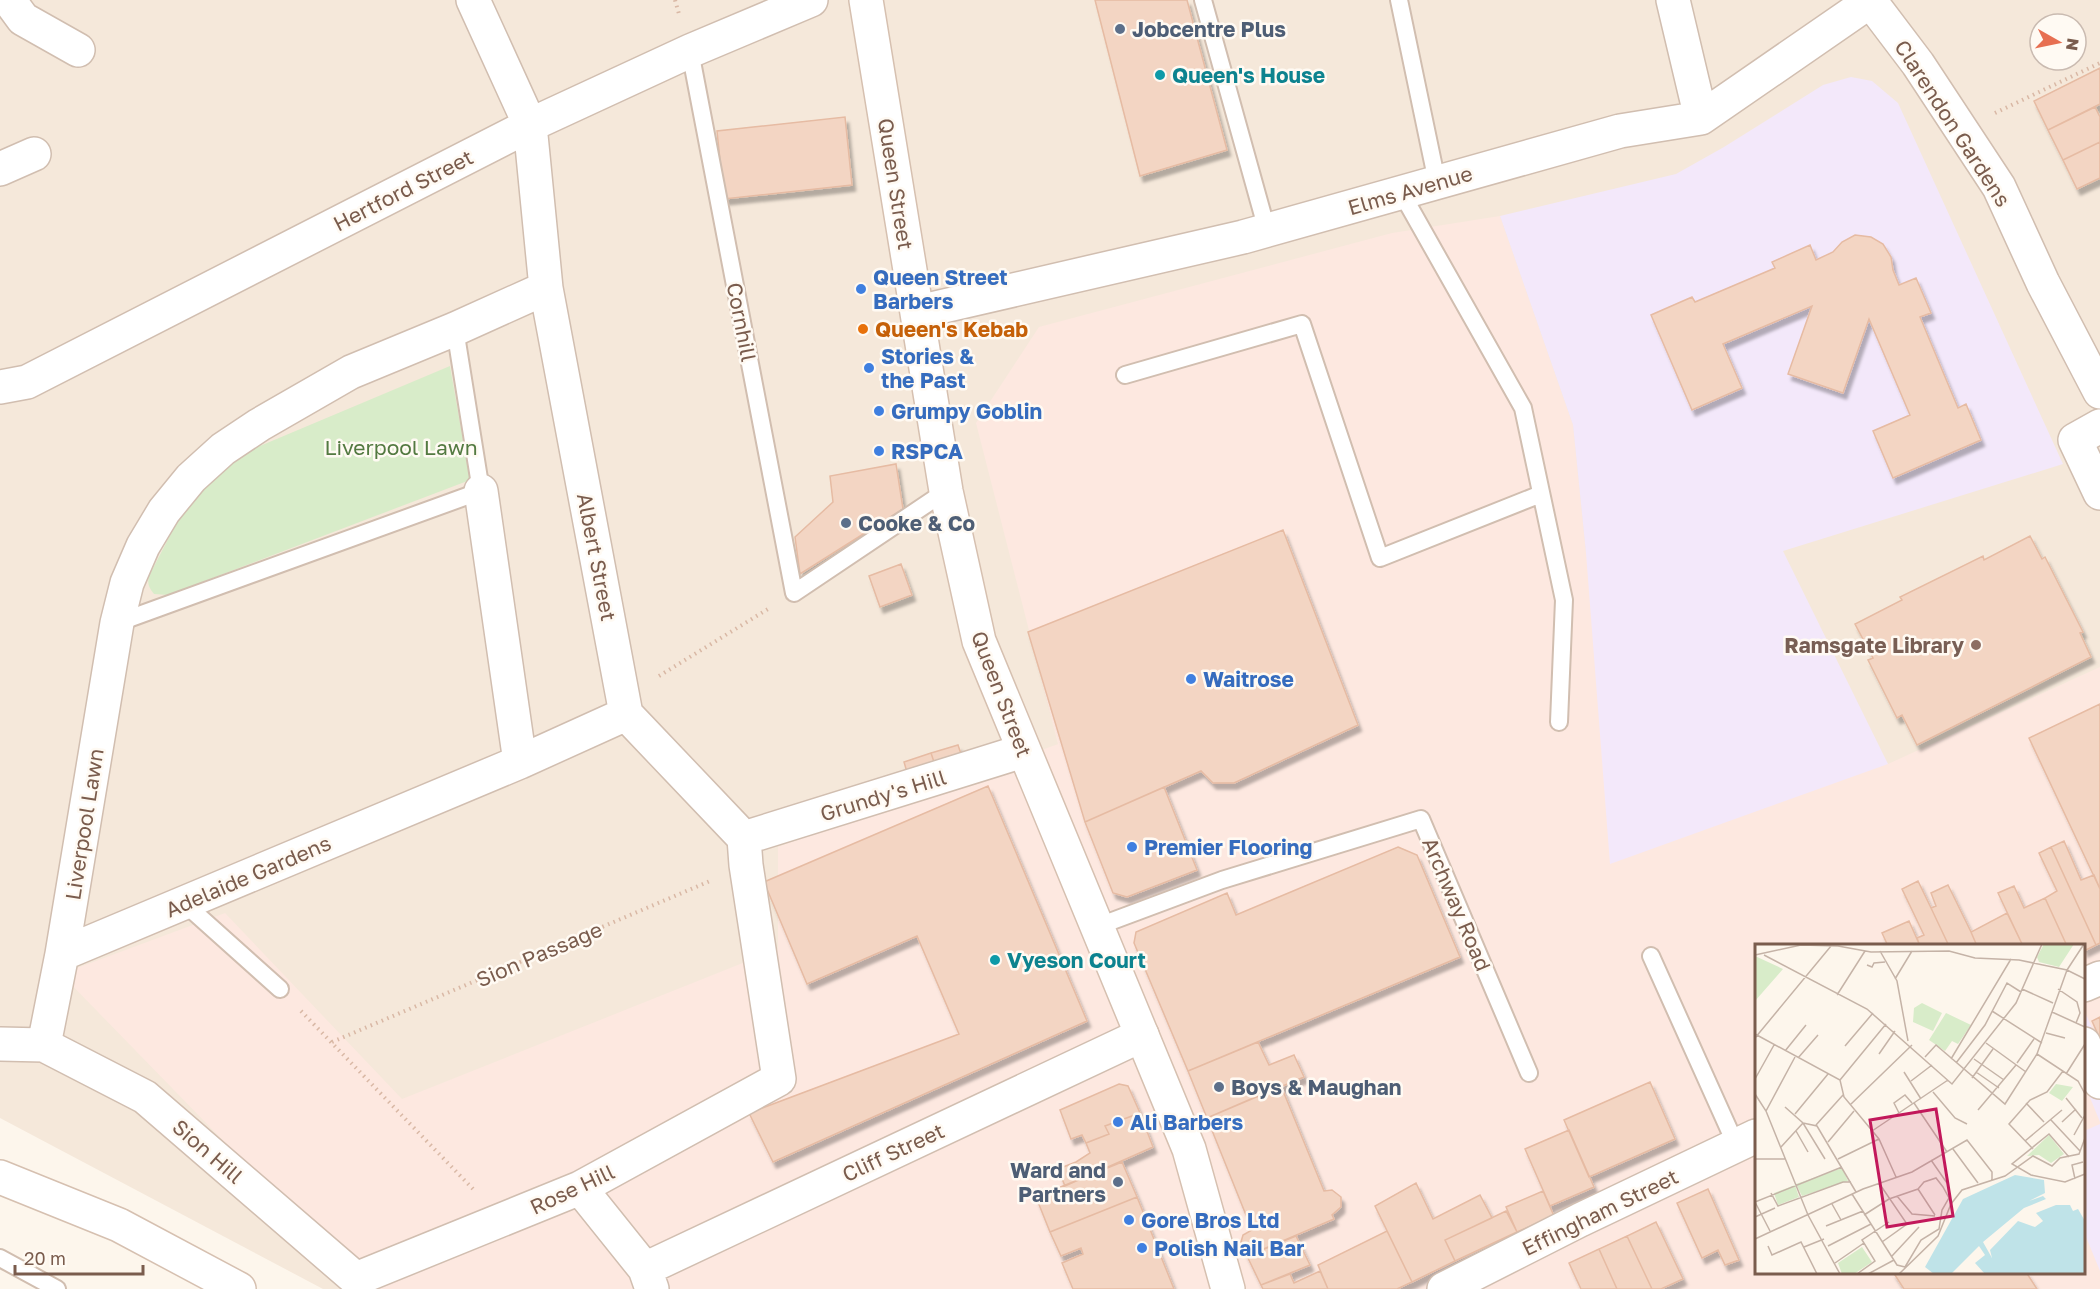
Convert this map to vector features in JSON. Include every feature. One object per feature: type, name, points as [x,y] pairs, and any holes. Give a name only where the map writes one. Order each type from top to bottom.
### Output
[{"type":"street","points":[[9,0],[23,19],[78,50]]},
{"type":"street","name":"Albert Street","points":[[473,0],[530,125],[546,288],[625,706]]},
{"type":"street","name":"Hertford Street","points":[[0,387],[27,382],[530,125],[690,51],[811,0]]},
{"type":"street","name":"Queen Street","points":[[866,0],[946,491],[979,641],[1189,1149],[1228,1289]]},
{"type":"street","points":[[1672,0],[1701,118]]},
{"type":"street","name":"Elms Avenue","points":[[918,312],[1267,230],[1620,131],[1701,118],[1871,1]]},
{"type":"street","name":"Clarendon Gardens","points":[[1871,1],[1918,64],[1999,187],[2043,283],[2100,392]]},
{"type":"street","points":[[0,169],[34,154]]},
{"type":"street","name":"Liverpool Lawn","points":[[62,954],[117,622],[127,583],[143,546],[164,511],[191,478],[223,449],[351,372],[546,288]]},
{"type":"street","points":[[2100,426],[2074,440],[2100,493]]},
{"type":"street","points":[[481,491],[520,762]]},
{"type":"street","points":[[625,706],[745,852]]},
{"type":"street","name":"Adelaide Gardens","points":[[62,954],[520,762],[625,706]]},
{"type":"street","name":"Grundy's Hill","points":[[745,852],[1023,751]]},
{"type":"street","name":"Rose Hill","points":[[356,1279],[580,1188],[779,1079],[745,852]]},
{"type":"street","points":[[0,1044],[44,1045],[62,954]]},
{"type":"street","points":[[2085,985],[2100,978]]},
{"type":"street","name":"Cliff Street","points":[[580,1188],[648,1279],[1142,1035]]},
{"type":"street","name":"Sion Hill","points":[[44,1045],[146,1098],[356,1279]]},
{"type":"street","points":[[2085,1046],[2100,1082]]},
{"type":"street","name":"Effingham Street","points":[[1444,1289],[1746,1140]]},
{"type":"street","points":[[0,1177],[120,1225],[239,1289]]},
{"type":"lane","points":[[1203,0],[1267,230]]},
{"type":"lane","points":[[1399,0],[1437,182]]},
{"type":"lane","name":"Cornhill","points":[[690,51],[794,593]]},
{"type":"lane","points":[[1401,192],[1523,408],[1564,600],[1559,722]]},
{"type":"lane","points":[[1125,375],[1302,324],[1380,558],[1541,494]]},
{"type":"lane","points":[[117,622],[481,491],[455,329]]},
{"type":"lane","points":[[794,593],[946,491]]},
{"type":"lane","name":"Archway Road","points":[[1096,927],[1222,880],[1421,819],[1528,1072]]},
{"type":"lane","points":[[184,903],[280,989]]},
{"type":"lane","points":[[1652,956],[1746,1140]]},
{"type":"lane","points":[[0,1258],[57,1289]]},
{"type":"path","points":[[1961,130],[2100,63]]},
{"type":"path","points":[[625,706],[794,593]]},
{"type":"path","name":"Sion Passage","points":[[332,1042],[745,852]]},
{"type":"path","points":[[280,989],[503,1220]]},
{"type":"shaded area","points":[[0,0],[2100,0],[2100,1289],[323,1289],[0,1118]]},
{"type":"shaded area","points":[[1851,77],[1872,81],[1898,103],[2063,464],[1783,551],[1888,764],[1610,864],[1586,553],[1573,425],[1500,216],[1676,174],[1823,85]]},
{"type":"shaded area","points":[[1500,216],[1573,425],[1586,553],[1888,764],[2100,667],[2100,1289],[365,1289],[361,1282],[61,974],[225,913],[402,1099],[778,949],[778,847],[1058,744],[976,423],[1039,327],[1392,233]]},
{"type":"shaded area","points":[[2085,1012],[2100,1046],[2100,1122],[2085,1085]]},
{"type":"shaded area","points":[[2100,1124],[2100,1271],[2085,1234],[2085,1131]]},
{"type":"green space","name":"Liverpool Lawn","points":[[450,366],[470,480],[168,595],[152,592],[148,584],[149,576],[178,520],[195,497],[222,470],[253,449]]},
{"type":"building","name":"Queen's House","points":[[1095,0],[1187,0],[1227,150],[1140,176]]},
{"type":"building","points":[[2100,68],[2100,104],[2048,130],[2034,101]]},
{"type":"building","points":[[2095,107],[2100,117],[2100,142],[2063,160],[2048,130]]},
{"type":"building","points":[[845,117],[852,185],[724,199],[717,131]]},
{"type":"building","points":[[2100,142],[2100,178],[2077,189],[2063,160]]},
{"type":"building","points":[[1855,235],[1871,237],[1883,244],[1891,257],[1899,285],[1916,278],[1931,313],[1920,317],[1958,408],[1966,404],[1981,440],[1893,478],[1873,431],[1910,415],[1869,319],[1843,393],[1788,374],[1812,306],[1723,344],[1742,388],[1692,410],[1651,315],[1692,297],[1695,302],[1775,268],[1772,262],[1810,245],[1816,260],[1833,252],[1842,242]]},
{"type":"building","name":"Cooke & Co","points":[[896,464],[903,509],[800,574],[795,537],[833,502],[830,476]]},
{"type":"building","name":"Waitrose","points":[[1283,530],[1358,725],[1234,783],[1213,783],[1201,771],[1085,822],[1028,632]]},
{"type":"building","name":"Ramsgate Library","points":[[2030,536],[2042,559],[2045,557],[2083,632],[2080,633],[2091,657],[1917,745],[1902,715],[1897,718],[1868,660],[1873,658],[1855,624],[1902,600],[1900,597],[1983,556],[1984,560]]},
{"type":"building","points":[[901,564],[912,595],[880,607],[869,576]]},
{"type":"building","points":[[2100,704],[2100,889],[2029,738]]},
{"type":"building","points":[[958,745],[964,763],[937,771],[931,753]]},
{"type":"building","points":[[931,753],[937,771],[909,779],[904,762]]},
{"type":"building","name":"Vyeson Court","points":[[988,786],[1087,1021],[773,1162],[749,1113],[959,1034],[917,936],[807,984],[764,882]]},
{"type":"building","points":[[1164,787],[1197,870],[1127,897],[1113,893],[1085,822]]},
{"type":"building","points":[[2064,841],[2081,880],[2094,875],[2100,889],[2100,943],[2096,945],[2051,847]]},
{"type":"building","points":[[1398,847],[1417,855],[1460,957],[1188,1071],[1134,943],[1136,932],[1227,893],[1236,915]]},
{"type":"building","points":[[2051,847],[2096,945],[2085,950],[2085,944],[2066,944],[2045,898],[2057,891],[2039,853]]},
{"type":"building","points":[[1918,881],[1948,944],[1919,944],[1917,938],[1924,935],[1902,889]]},
{"type":"building","points":[[1948,885],[1976,944],[1948,944],[1931,908],[1936,906],[1931,893]]},
{"type":"building","points":[[2014,886],[2024,908],[2045,898],[2066,944],[2022,944],[1998,893]]},
{"type":"building","points":[[2007,913],[2022,944],[1976,944],[1971,932]]},
{"type":"building","points":[[1909,921],[1919,944],[1887,944],[1882,933]]},
{"type":"building","points":[[2100,1017],[2100,1039],[2092,1021]]},
{"type":"building","points":[[1258,1042],[1269,1065],[1294,1055],[1304,1077],[1207,1118],[1188,1071]]},
{"type":"building","points":[[1650,1082],[1675,1139],[1589,1177],[1564,1120]]},
{"type":"building","points":[[1119,1084],[1128,1086],[1140,1113],[1105,1126],[1109,1134],[1086,1143],[1082,1135],[1071,1139],[1060,1110]]},
{"type":"building","points":[[1281,1086],[1324,1191],[1332,1190],[1341,1197],[1341,1207],[1332,1215],[1334,1219],[1247,1256],[1241,1242],[1243,1235],[1252,1230],[1207,1118]]},
{"type":"building","points":[[1140,1113],[1153,1147],[1065,1186],[1058,1169],[1090,1153],[1086,1143],[1109,1134],[1105,1126]]},
{"type":"building","points":[[1569,1130],[1594,1187],[1550,1206],[1525,1149]]},
{"type":"building","points":[[1122,1162],[1137,1197],[1050,1232],[1036,1197]]},
{"type":"building","points":[[1416,1183],[1433,1219],[1480,1195],[1492,1218],[1445,1240],[1455,1261],[1412,1282],[1375,1206]]},
{"type":"building","points":[[1708,1189],[1739,1260],[1725,1265],[1718,1250],[1702,1258],[1677,1203]]},
{"type":"building","points":[[1543,1191],[1554,1216],[1517,1232],[1506,1207]]},
{"type":"building","points":[[1137,1197],[1174,1289],[1073,1289],[1062,1263],[1083,1254],[1081,1248],[1061,1256],[1050,1232]]},
{"type":"building","points":[[1506,1211],[1517,1232],[1455,1261],[1445,1240]]},
{"type":"building","points":[[1656,1222],[1683,1279],[1661,1289],[1652,1289],[1627,1236]]},
{"type":"building","points":[[1387,1231],[1412,1282],[1397,1289],[1328,1289],[1318,1265]]},
{"type":"building","points":[[1296,1236],[1310,1265],[1261,1285],[1247,1256]]},
{"type":"building","points":[[1627,1236],[1652,1289],[1617,1289],[1599,1249]]},
{"type":"building","points":[[1599,1249],[1617,1289],[1581,1289],[1569,1263]]},
{"type":"building","points":[[1320,1271],[1328,1289],[1263,1289],[1261,1285],[1290,1274],[1294,1283]]},
{"type":"building","points":[[1894,1274],[2027,1274],[2037,1289],[1904,1289]]},
{"type":"place","name":"Jobcentre Plus","points":[[1120,29]]},
{"type":"place","name":"Queen's House","points":[[1160,75]]},
{"type":"place","name":"Queen Street Barbers","points":[[861,289]]},
{"type":"place","name":"Queen's Kebab","points":[[863,329]]},
{"type":"place","name":"Stories & the Past","points":[[869,368]]},
{"type":"place","name":"Grumpy Goblin","points":[[879,411]]},
{"type":"place","name":"RSPCA","points":[[879,451]]},
{"type":"place","name":"Cooke & Co","points":[[846,523]]},
{"type":"place","name":"Ramsgate Library","points":[[1976,645]]},
{"type":"place","name":"Waitrose","points":[[1191,679]]},
{"type":"place","name":"Premier Flooring","points":[[1132,847]]},
{"type":"place","name":"Vyeson Court","points":[[995,960]]},
{"type":"place","name":"Boys & Maughan","points":[[1219,1087]]},
{"type":"place","name":"Ali Barbers","points":[[1118,1122]]},
{"type":"place","name":"Ward and Partners","points":[[1118,1182]]},
{"type":"place","name":"Gore Bros Ltd","points":[[1129,1220]]},
{"type":"place","name":"Polish Nail Bar","points":[[1142,1248]]}]
